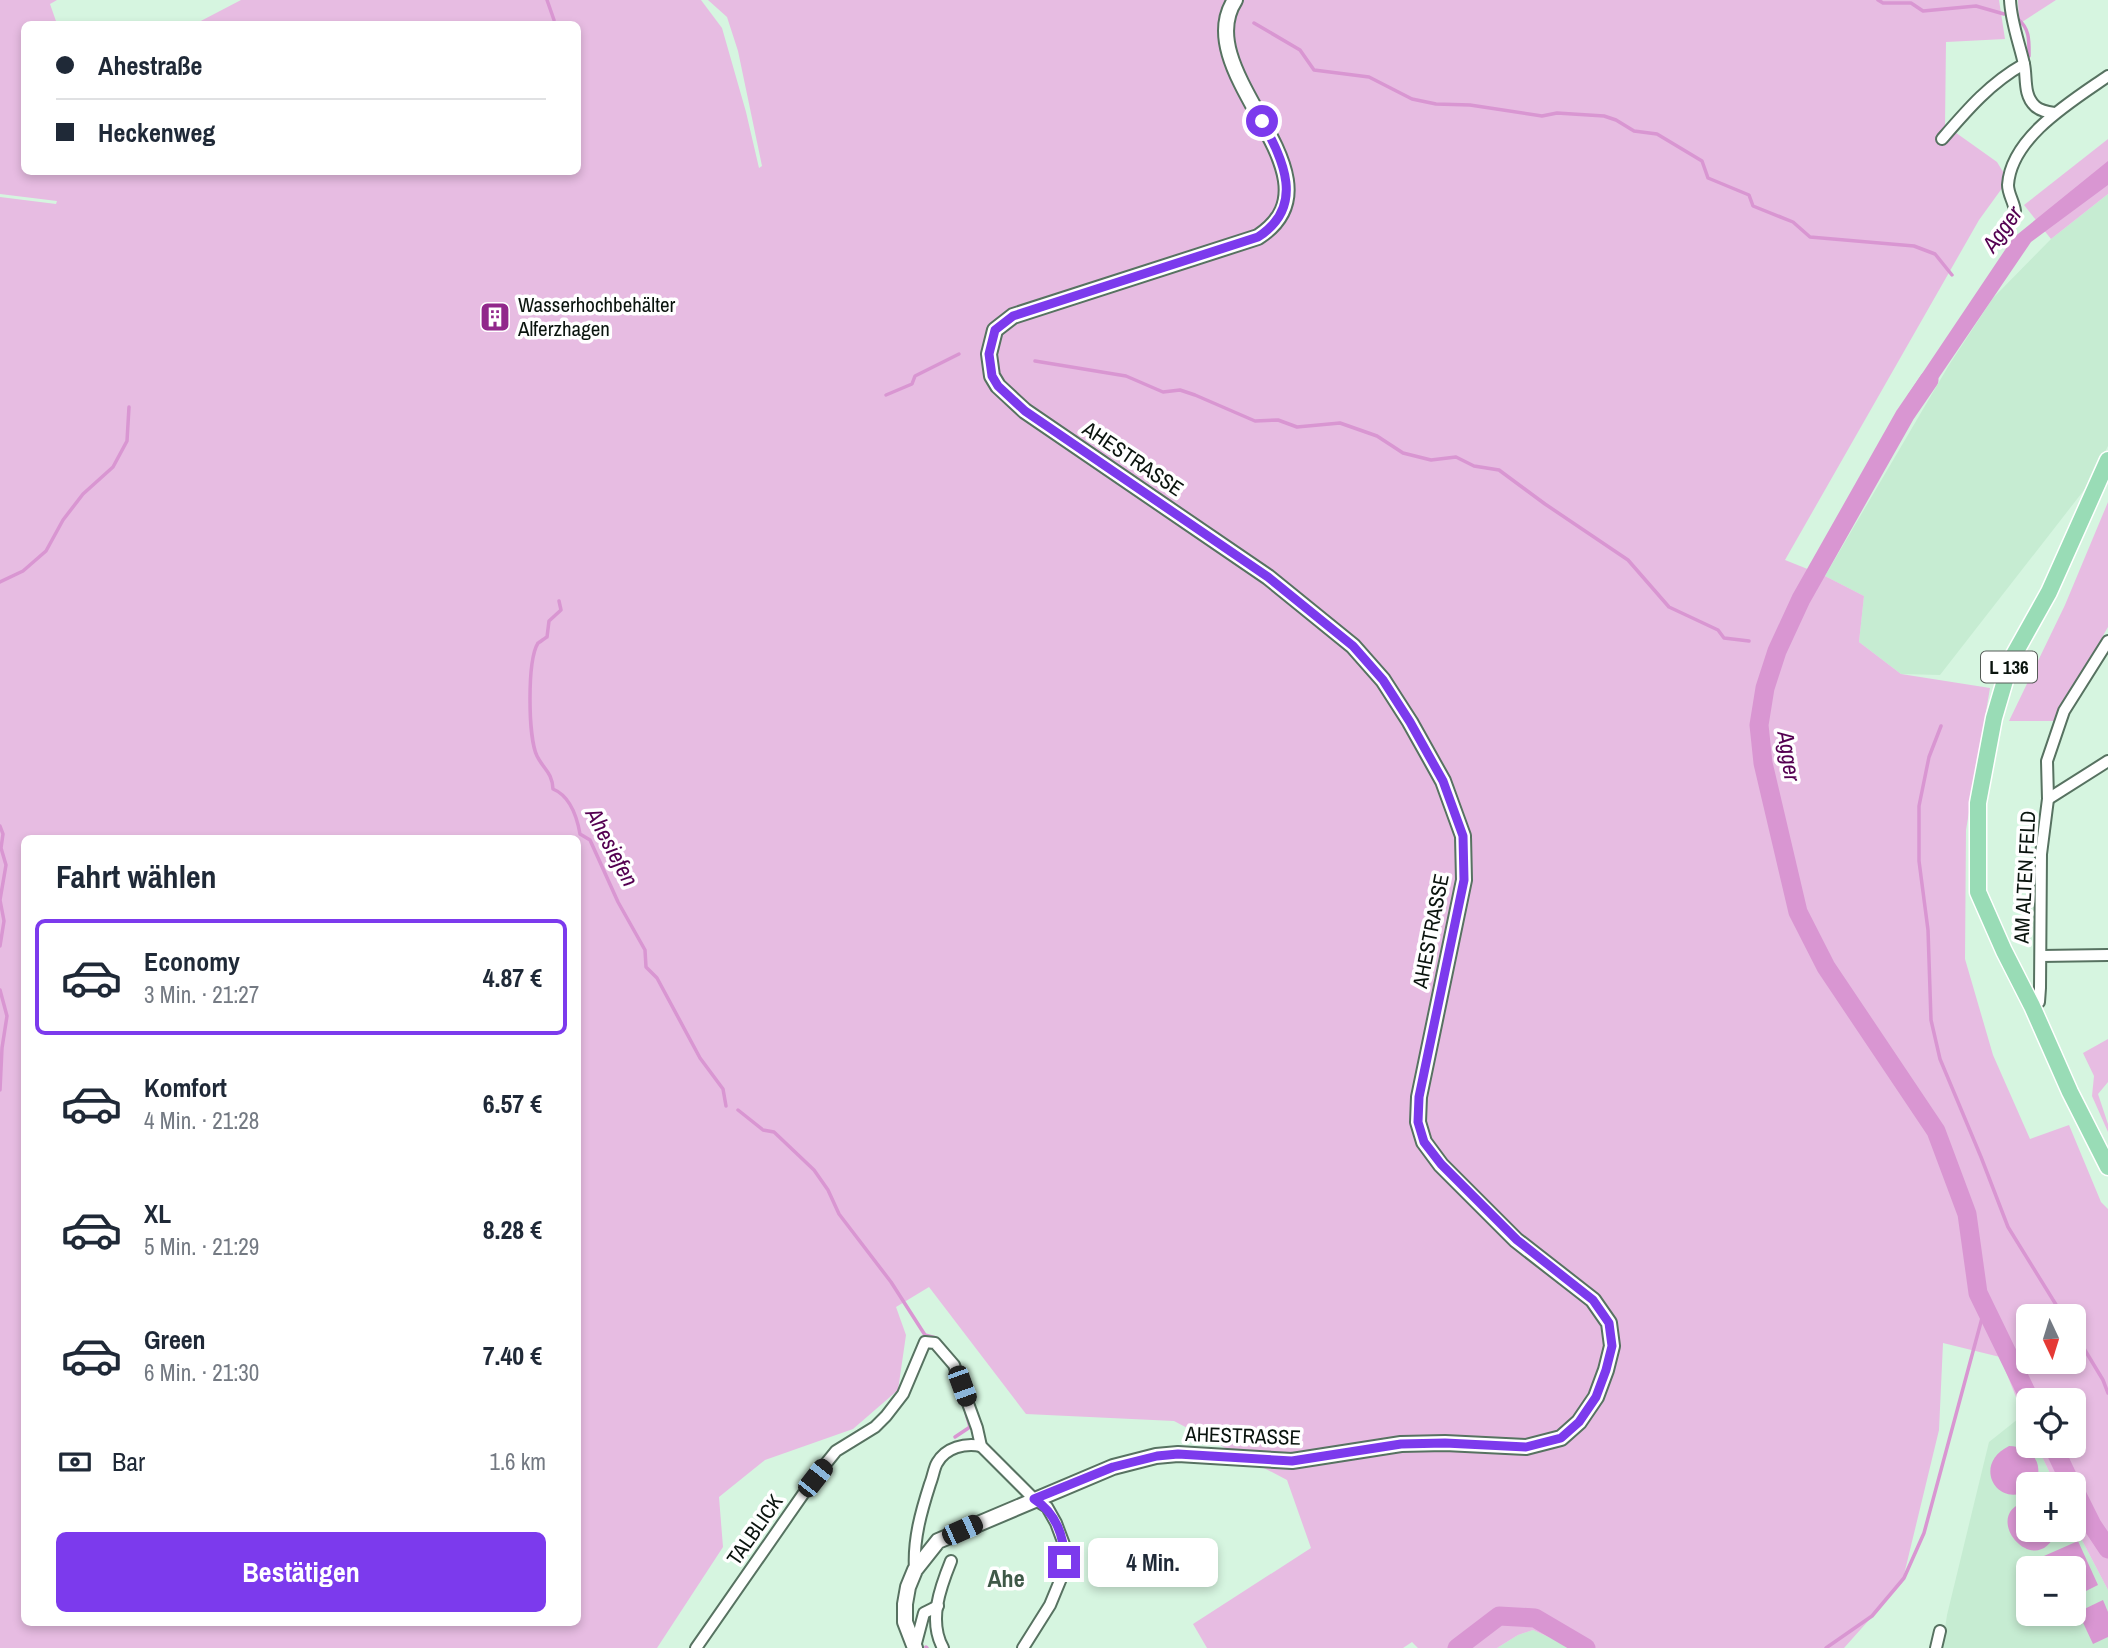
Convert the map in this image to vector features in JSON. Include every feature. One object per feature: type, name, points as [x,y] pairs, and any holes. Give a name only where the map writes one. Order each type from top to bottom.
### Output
[{"type":"main road","name":"AHESTRASSE","points":[[915,1648],[905,1622],[908,1587],[915,1570],[938,1541],[1034,1499],[1113,1467],[1157,1456],[1178,1454],[1292,1461],[1401,1444],[1526,1447],[1544,1443],[1561,1438],[1579,1422],[1596,1397],[1612,1346],[1609,1323],[1593,1300],[1517,1240],[1441,1164],[1424,1142],[1418,1122],[1419,1097],[1464,880],[1463,836],[1443,781],[1410,722],[1383,680],[1342,637],[1268,577],[1025,411],[998,386],[992,376],[989,354],[995,330],[1013,316],[1258,237],[1270,229],[1282,212],[1288,186],[1285,175],[1271,139],[1242,85],[1230,51],[1226,27],[1230,8],[1235,0]]},
{"type":"main road","name":"L 136","points":[[2108,460],[2049,592],[2011,660],[1994,718],[1978,803],[1979,892],[2070,1092],[2108,1167]]},
{"type":"street","points":[[2010,0],[2015,37],[2024,64],[2029,98],[2043,111],[2055,113]]},
{"type":"street","points":[[1942,139],[1979,97],[2008,73],[2024,64]]},
{"type":"street","points":[[2015,211],[2008,189],[2010,172],[2021,149],[2055,113],[2108,76]]},
{"type":"street","name":"AM ALTEN FELD","points":[[2032,1006],[2039,1002],[2041,853],[2048,799],[2047,761],[2064,711],[2108,641]]},
{"type":"street","name":"AM ALTEN FELD","points":[[2048,799],[2108,761]]},
{"type":"street","name":"AM ALTEN FELD","points":[[2041,957],[2108,955]]},
{"type":"street","name":"TALBLICK","points":[[696,1648],[836,1451],[875,1427],[886,1416],[902,1394],[925,1342],[935,1343],[954,1365],[981,1446],[1034,1499],[1047,1507],[1065,1547],[1062,1576],[1050,1605],[1023,1648]]},
{"type":"street","points":[[915,1570],[919,1518],[938,1462],[950,1450],[967,1443],[981,1446]]},
{"type":"street","points":[[943,1648],[935,1629],[938,1606],[951,1561]]},
{"type":"street","points":[[915,1648],[924,1613],[938,1606]]},
{"type":"street","points":[[1936,1648],[1940,1631]]},
{"type":"shaded area","points":[[0,0],[57,0],[50,4],[56,21],[21,21],[21,175],[581,175],[581,21],[201,21],[241,0],[701,0],[722,28],[759,168],[762,166],[738,51],[727,17],[708,0],[1999,0],[2005,39],[1946,42],[1945,125],[1997,162],[2008,180],[1979,220],[1785,560],[1864,596],[1859,642],[1901,674],[1990,688],[1966,830],[1965,959],[1993,1055],[2030,1139],[2069,1125],[2101,1202],[2108,1209],[2108,1590],[2083,1542],[2086,1542],[2086,1472],[2049,1472],[2043,1458],[2086,1458],[2086,1388],[2016,1388],[2016,1397],[2000,1357],[1943,1343],[1939,1430],[1902,1583],[1844,1648],[1573,1648],[1533,1630],[1518,1635],[1497,1648],[1418,1648],[1412,1642],[1403,1648],[1207,1648],[1193,1624],[1311,1548],[1287,1480],[1174,1421],[1026,1414],[929,1287],[896,1307],[906,1335],[898,1390],[853,1429],[765,1460],[719,1497],[723,1547],[657,1648],[0,1648],[0,197],[56,204],[57,201],[0,194]]},
{"type":"shaded area","points":[[2018,0],[2056,0],[2019,24]]},
{"type":"shaded area","points":[[2108,139],[2108,194],[2051,239],[2024,205]]},
{"type":"shaded area","points":[[2108,161],[2108,185],[2031,242],[1923,401],[1907,396],[2013,238]]},
{"type":"shaded area","points":[[2108,194],[2108,446],[2088,485],[1940,675],[1901,674],[1859,642],[1864,596],[1825,576],[1949,365],[1993,298],[2051,239]]},
{"type":"shaded area","points":[[2108,502],[2108,627],[2054,721],[2009,721],[2065,605]]},
{"type":"shaded area","points":[[2108,1039],[2108,1082],[2098,1094],[2108,1132],[2092,1096],[2094,1076],[2083,1053]]},
{"type":"shaded area","points":[[2016,1421],[2016,1458],[2043,1458],[2049,1472],[2016,1472],[2016,1542],[2083,1542],[2108,1590],[2108,1648],[1942,1648],[1947,1615],[1989,1442]]},
{"type":"shaded area","points":[[2009,1446],[2016,1447],[2016,1458],[2035,1458],[2037,1462],[2038,1472],[2016,1472],[2016,1494],[2007,1494],[1993,1482],[1990,1473],[1998,1454]]},
{"type":"shaded area","points":[[2016,1507],[2016,1541],[2009,1530],[2008,1518]]},
{"type":"shaded area","points":[[2017,1542],[2050,1542],[2037,1550],[2025,1548]]},
{"type":"shaded area","points":[[2078,1542],[2085,1556],[2044,1556]]},
{"type":"shaded area","points":[[2086,1559],[2098,1585],[2086,1591]]},
{"type":"shaded area","points":[[2103,1600],[2108,1612],[2108,1637],[2093,1644],[2085,1626],[2086,1608]]},
{"type":"shaded area","points":[[1533,1630],[1573,1648],[1497,1648],[1518,1635]]},
{"type":"waterway","points":[[547,0],[554,20]]},
{"type":"waterway","points":[[1878,0],[1883,3],[1911,3],[1923,11],[1976,6],[2004,14]]},
{"type":"waterway","points":[[2018,19],[2027,31],[2029,56]]},
{"type":"waterway","points":[[1254,23],[1300,50],[1314,70],[1369,77],[1412,99],[1542,116],[1557,113],[1604,116],[1634,131],[1657,134],[1702,161],[1708,178],[1749,195],[1753,206],[1793,222],[1810,237],[1914,246],[1935,254],[1952,275]]},
{"type":"waterway","points":[[886,395],[912,384],[915,376],[959,354]]},
{"type":"waterway","points":[[1035,361],[1126,376],[1163,392],[1180,390],[1255,421],[1278,420],[1297,427],[1340,423],[1377,436],[1403,453],[1431,460],[1456,457],[1474,466],[1499,470],[1628,560],[1669,607],[1718,630],[1724,638],[1749,641]]},
{"type":"waterway","name":"Agger","points":[[1929,380],[1905,415],[1801,599],[1777,651],[1765,688],[1759,725],[1763,763],[1798,912],[1826,967],[1936,1131],[1967,1214],[1978,1293],[2024,1388]]},
{"type":"waterway","points":[[0,582],[23,571],[46,551],[63,520],[83,494],[113,467],[127,441],[129,407]]},
{"type":"waterway","name":"Ahesiefen","points":[[559,601],[561,610],[549,621],[547,637],[538,643],[532,666],[530,717],[537,756],[549,775],[553,789],[559,792],[572,808],[580,834],[590,840],[618,902],[645,950],[646,967],[657,978],[700,1058],[723,1089],[726,1106]]},
{"type":"waterway","points":[[1941,726],[1929,757],[1919,806],[1919,861],[1928,930],[1931,1020],[1940,1059],[2008,1227],[2056,1304]]},
{"type":"waterway","points":[[0,826],[3,834],[1,848],[6,865],[0,900],[4,921],[0,946]]},
{"type":"waterway","points":[[0,990],[7,1016],[0,1090]]},
{"type":"waterway","name":"Ahesiefen","points":[[738,1110],[763,1130],[774,1132],[814,1170],[828,1190],[839,1214],[891,1282],[925,1335],[936,1338]]},
{"type":"waterway","points":[[1826,1648],[1872,1616],[1904,1578],[1924,1533],[1985,1307]]},
{"type":"waterway","points":[[2086,1352],[2108,1393]]},
{"type":"waterway","name":"Ahesiefen","points":[[955,1437],[970,1427],[966,1413]]},
{"type":"waterway","name":"Agger","points":[[2059,1458],[2065,1472]]},
{"type":"waterway","name":"Agger","points":[[2086,1513],[2108,1549]]},
{"type":"waterway","name":"Agger","points":[[1457,1648],[1499,1616],[1535,1618],[1586,1648]]},
{"type":"place","name":"Wasserhochbehälter Alferzhagen","points":[[495,317]]},
{"type":"district","name":"Ahe","points":[[1006,1579]]},
{"type":"route","points":[[1064,1562],[1065,1547],[1056,1523],[1047,1507],[1034,1499],[1113,1467],[1157,1456],[1178,1454],[1292,1461],[1401,1444],[1526,1447],[1544,1443],[1561,1438],[1579,1422],[1596,1397],[1612,1346],[1609,1323],[1593,1300],[1517,1240],[1464,1189],[1424,1142],[1418,1122],[1419,1097],[1464,880],[1463,836],[1443,781],[1410,722],[1383,680],[1353,646],[1268,577],[1025,411],[998,386],[992,376],[989,354],[995,330],[1013,316],[1258,237],[1270,229],[1282,212],[1288,186],[1262,121]]}]
